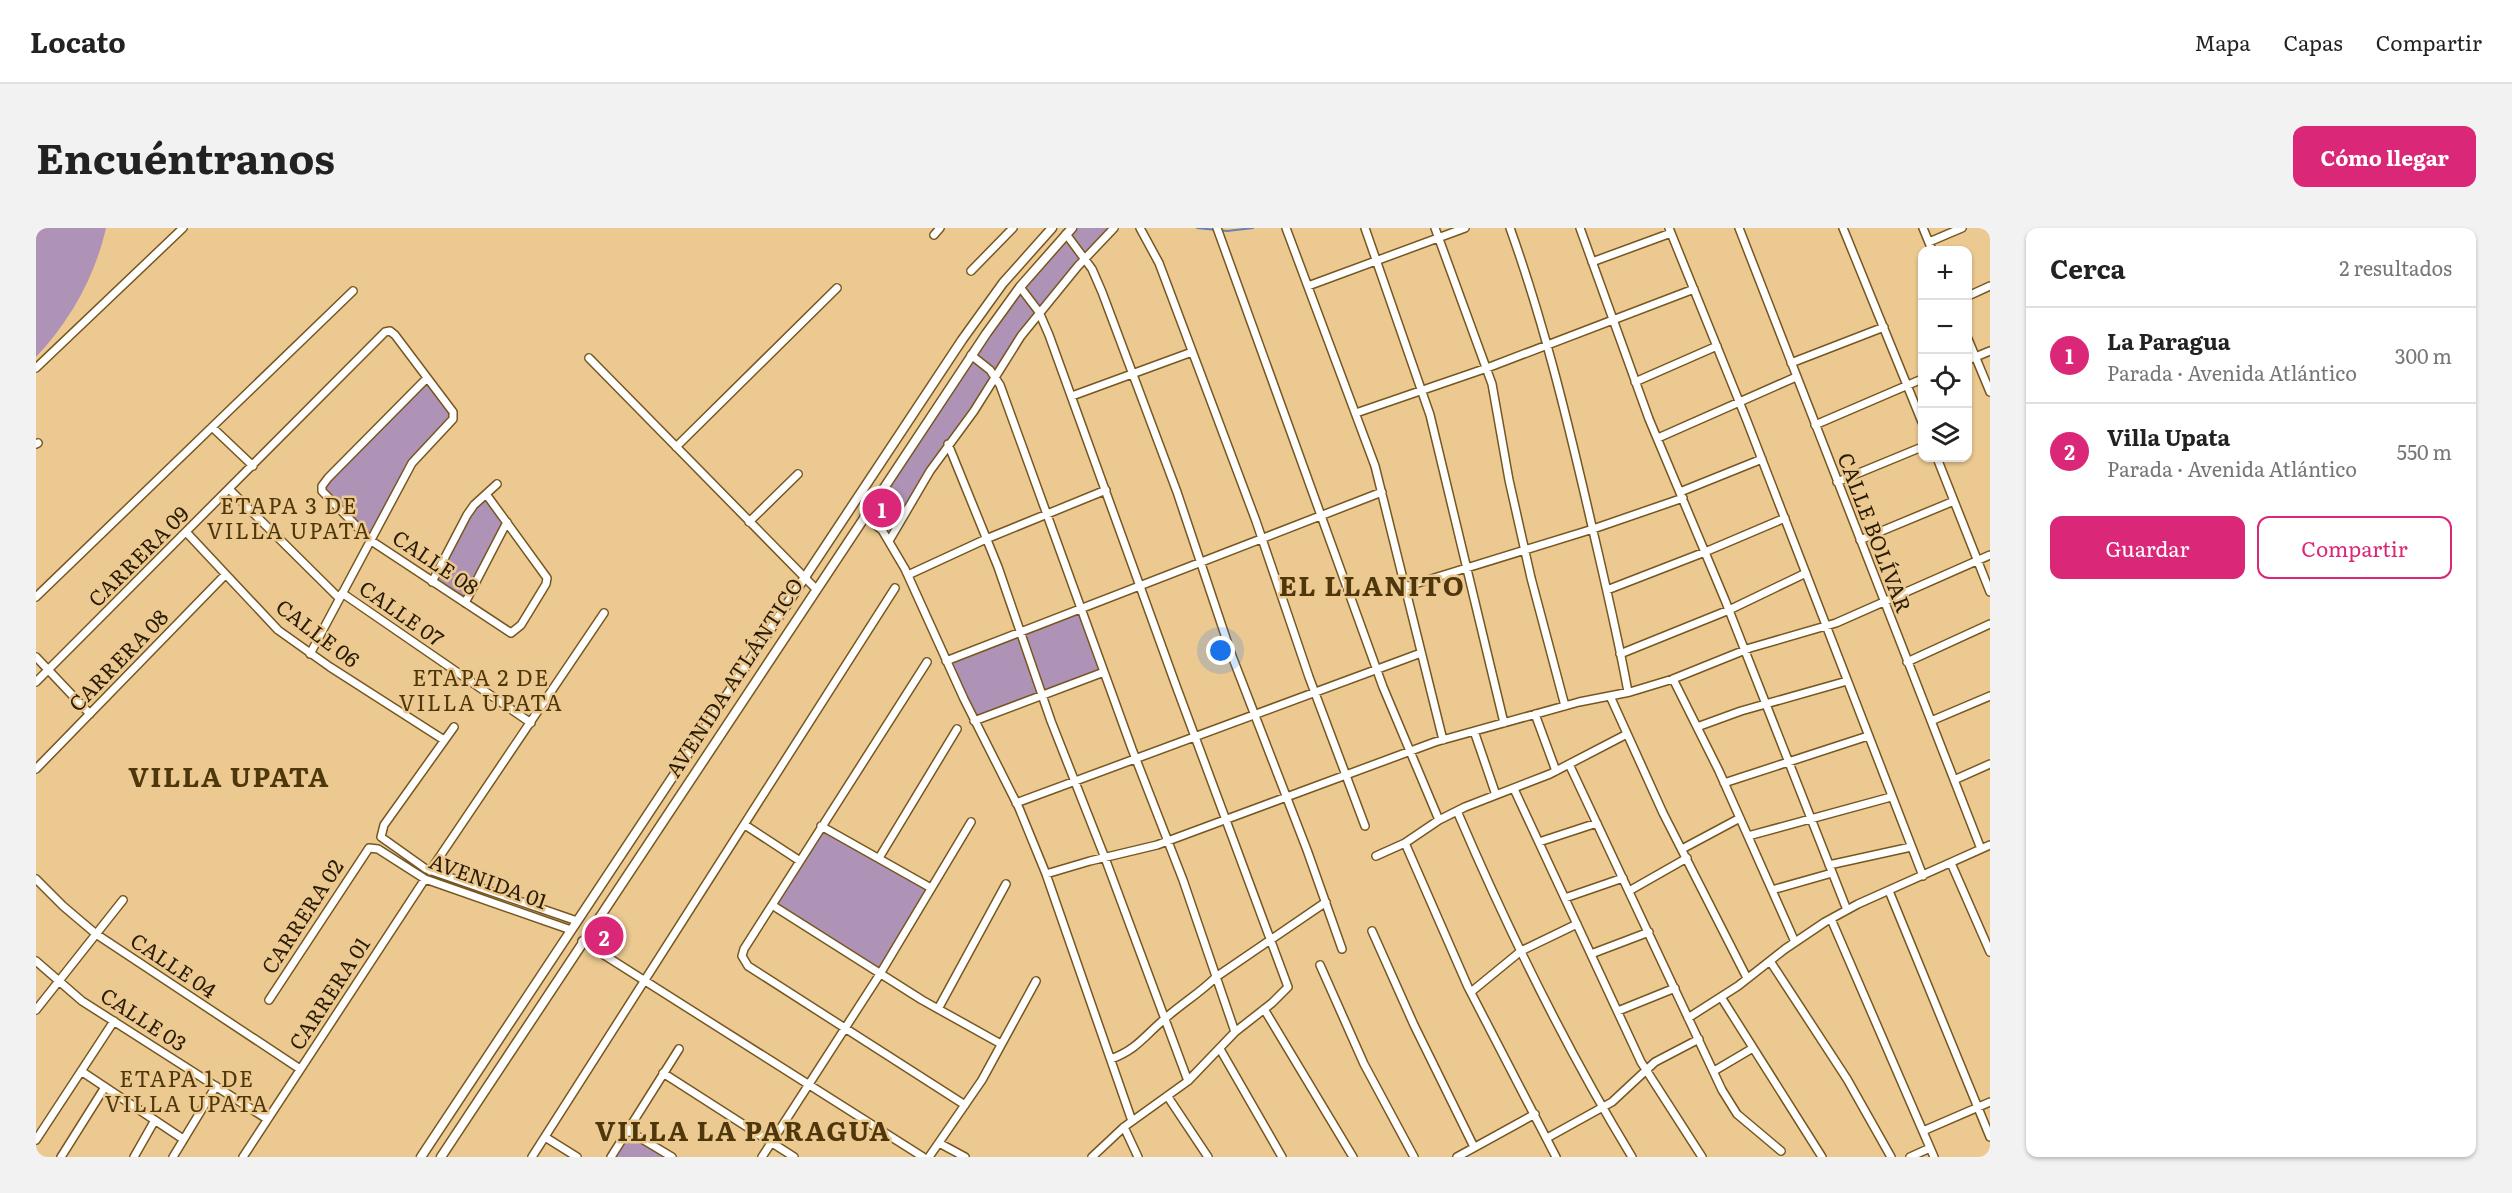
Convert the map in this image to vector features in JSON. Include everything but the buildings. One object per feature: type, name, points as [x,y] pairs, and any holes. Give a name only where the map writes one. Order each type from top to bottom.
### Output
[{"type":"street","points":[[36,368],[183,228]]},
{"type":"street","points":[[933,235],[940,228]]},
{"type":"street","points":[[971,271],[1013,228]]},
{"type":"street","name":"AVENIDA ATLÁNTICO","points":[[421,1157],[980,315],[1003,283],[1052,228]]},
{"type":"street","points":[[889,540],[948,444],[974,411],[1039,312],[1114,228]]},
{"type":"street","points":[[1140,228],[1155,255],[1192,352],[1261,538],[1314,692],[1365,826]]},
{"type":"street","points":[[1217,228],[1376,669],[1408,751],[1439,820]]},
{"type":"street","points":[[1286,228],[1356,413],[1382,492],[1443,740]]},
{"type":"street","points":[[1365,228],[1422,391],[1504,723]]},
{"type":"street","points":[[1436,228],[1487,368],[1524,549],[1564,706]]},
{"type":"street","points":[[1308,286],[1465,228]]},
{"type":"street","points":[[1509,228],[1548,346],[1593,529],[1628,692]]},
{"type":"street","points":[[1580,228],[1635,382],[1729,610],[1847,910]]},
{"type":"street","name":"CALLE BOLÍVAR","points":[[1739,228],[1981,849]]},
{"type":"street","points":[[1843,228],[1918,410]]},
{"type":"street","points":[[1923,228],[1930,246]]},
{"type":"street","points":[[1929,242],[1962,228]]},
{"type":"street","points":[[1592,262],[1670,230],[1762,459],[1923,876]]},
{"type":"street","points":[[1069,231],[1100,286],[1342,949]]},
{"type":"street","name":"AVENIDA ATLÁNTICO","points":[[441,1157],[971,355],[1020,287],[1069,231]]},
{"type":"street","points":[[1972,294],[1990,286]]},
{"type":"street","points":[[1020,287],[1039,312],[1072,396],[1194,736],[1288,987],[1235,1032],[1188,1081],[1124,1127],[1092,1157]]},
{"type":"street","points":[[676,447],[837,288]]},
{"type":"street","points":[[1356,413],[1548,346],[1694,290]]},
{"type":"street","points":[[36,597],[353,291]]},
{"type":"street","points":[[1791,363],[1884,327]]},
{"type":"street","name":"CARRERA 09","points":[[36,682],[230,490],[385,332],[392,332],[427,378]]},
{"type":"street","points":[[1635,382],[1717,346]]},
{"type":"street","points":[[1972,349],[1990,392]]},
{"type":"street","points":[[1972,358],[1990,351]]},
{"type":"street","points":[[1072,396],[1192,352]]},
{"type":"street","points":[[971,355],[996,376],[1194,910],[1235,1032]]},
{"type":"street","points":[[589,358],[816,589]]},
{"type":"street","points":[[1658,438],[1796,377]]},
{"type":"street","points":[[310,654],[412,463],[452,422],[453,412],[427,378]]},
{"type":"street","name":"CALLE 08","points":[[427,378],[322,486],[323,494],[370,540],[509,633],[514,632],[548,578],[507,522]]},
{"type":"street","points":[[1815,425],[1918,381]]},
{"type":"street","points":[[212,427],[253,466]]},
{"type":"street","points":[[948,444],[1021,631],[1042,694],[1106,858],[1188,1081]]},
{"type":"street","points":[[1837,482],[1918,449]]},
{"type":"street","points":[[1405,586],[1593,529],[1682,495],[1762,459]]},
{"type":"street","points":[[1938,462],[1990,592]]},
{"type":"street","points":[[749,522],[798,474]]},
{"type":"street","points":[[432,582],[467,515],[497,484]]},
{"type":"street","name":"CALLE 07","points":[[230,490],[341,596],[531,723]]},
{"type":"street","points":[[908,575],[986,539],[1106,490]]},
{"type":"street","points":[[946,661],[1200,560],[1382,492]]},
{"type":"street","points":[[465,603],[507,522],[486,494]]},
{"type":"street","points":[[1860,540],[1954,501]]},
{"type":"street","points":[[864,516],[876,524],[889,540],[908,575],[974,721],[1016,803],[1046,874],[1132,1121]]},
{"type":"street","points":[[1607,590],[1785,518]]},
{"type":"street","name":"CALLE 06","points":[[187,533],[278,630],[310,654],[444,740]]},
{"type":"street","points":[[1046,874],[1168,841],[1443,740],[1564,706],[1673,679],[1744,650],[1827,626],[1990,555]]},
{"type":"street","points":[[1620,654],[1729,610],[1806,573]]},
{"type":"street","name":"CARRERA 08","points":[[36,769],[225,575]]},
{"type":"street","points":[[532,1157],[896,588]]},
{"type":"street","points":[[430,871],[604,614]]},
{"type":"street","points":[[1907,662],[1990,624]]},
{"type":"street","points":[[1016,803],[1421,653]]},
{"type":"street","points":[[36,657],[90,714]]},
{"type":"street","points":[[927,662],[821,826],[744,949],[742,956],[744,962],[844,1029],[965,1105]]},
{"type":"street","points":[[974,721],[1104,672]]},
{"type":"street","points":[[1673,679],[1724,783],[1795,942]]},
{"type":"street","points":[[1697,727],[1766,703],[1848,681]]},
{"type":"street","points":[[1610,696],[1682,849],[1747,978]]},
{"type":"street","points":[[1931,721],[1990,696]]},
{"type":"street","points":[[1535,714],[1556,771]]},
{"type":"street","points":[[444,740],[454,727]]},
{"type":"street","points":[[879,858],[957,729]]},
{"type":"street","points":[[1474,732],[1496,795]]},
{"type":"street","points":[[1376,856],[1405,843],[1457,811],[1556,771],[1627,734]]},
{"type":"street","points":[[1724,783],[1868,736]]},
{"type":"street","name":"AVENIDA 01","points":[[444,740],[381,830],[383,840],[430,871],[577,921]]},
{"type":"street","points":[[1569,764],[1714,1071],[1737,1114],[1782,1151]]},
{"type":"street","points":[[1954,780],[1990,764]]},
{"type":"street","points":[[1514,789],[1646,1071],[1702,1157]]},
{"type":"street","points":[[1748,836],[1891,797]]},
{"type":"street","points":[[1457,811],[1504,919],[1603,1108],[1632,1157]]},
{"type":"street","points":[[1682,849],[1740,818]]},
{"type":"street","points":[[762,1157],[880,974],[971,822]]},
{"type":"street","points":[[1539,842],[1597,823]]},
{"type":"street","points":[[745,825],[800,861]]},
{"type":"street","points":[[821,826],[931,888]]},
{"type":"street","points":[[1405,843],[1471,992],[1556,1157]]},
{"type":"street","points":[[1689,1018],[1831,919],[1990,845]]},
{"type":"street","points":[[1829,865],[1911,847]]},
{"type":"street","name":"AVENIDA 01","points":[[365,851],[369,848],[378,849],[425,879],[571,930]]},
{"type":"street","name":"CARRERA 02","points":[[268,1000],[365,851]]},
{"type":"street","points":[[1629,891],[1687,858]]},
{"type":"street","points":[[1951,863],[1990,951]]},
{"type":"street","points":[[1772,890],[1832,873]]},
{"type":"street","points":[[1565,898],[1623,878]]},
{"type":"street","name":"CALLE 04","points":[[36,879],[96,934],[300,1070]]},
{"type":"street","name":"CARRERA 01","points":[[243,1157],[425,879]]},
{"type":"street","points":[[938,1009],[1006,884]]},
{"type":"street","points":[[1889,891],[1990,1137]]},
{"type":"street","points":[[36,1010],[123,900]]},
{"type":"street","points":[[1111,1059],[1138,1046],[1166,1018],[1216,977],[1326,902]]},
{"type":"street","points":[[772,905],[880,974],[1001,1044]]},
{"type":"street","points":[[1831,919],[1934,1157]]},
{"type":"street","points":[[1471,992],[1521,951],[1577,924]]},
{"type":"street","points":[[1372,932],[1414,1025],[1474,1147]]},
{"type":"street","points":[[1591,954],[1649,932]]},
{"type":"street","points":[[582,941],[923,1157]]},
{"type":"street","name":"CALLE 03","points":[[36,961],[82,1001],[267,1119]]},
{"type":"street","points":[[1770,961],[1847,1079],[1891,1157]]},
{"type":"street","points":[[1320,965],[1364,1064],[1414,1157]]},
{"type":"street","points":[[929,1157],[965,1105],[1036,981]]},
{"type":"street","points":[[1618,1011],[1675,988]]},
{"type":"street","points":[[1721,997],[1822,1157]]},
{"type":"street","points":[[1264,1009],[1353,1157]]},
{"type":"street","points":[[36,1140],[114,1021]]},
{"type":"street","points":[[1547,1138],[1603,1108],[1621,1095],[1662,1057],[1699,1039]]},
{"type":"street","points":[[1714,1071],[1753,1048]]},
{"type":"street","points":[[611,1157],[679,1049]]},
{"type":"street","points":[[1220,1050],[1282,1157]]},
{"type":"street","points":[[81,1071],[183,1139]]},
{"type":"street","points":[[663,1073],[794,1157]]},
{"type":"street","points":[[173,1157],[216,1086]]},
{"type":"street","points":[[61,1157],[105,1087]]},
{"type":"street","points":[[1168,1097],[1208,1157]]},
{"type":"street","points":[[1923,1131],[1990,1102]]},
{"type":"street","points":[[1456,1157],[1535,1114]]},
{"type":"street","points":[[134,1157],[155,1120]]},
{"type":"street","points":[[1124,1127],[1138,1157]]},
{"type":"street","points":[[627,1130],[672,1157]]},
{"type":"street","points":[[545,1137],[577,1157]]},
{"type":"street","points":[[939,1143],[965,1157]]},
{"type":"street","points":[[1910,1157],[1930,1148]]},
{"type":"shaded area","points":[[36,228],[106,228],[95,264],[80,297],[60,329],[36,357]]},
{"type":"shaded area","points":[[1072,228],[1114,228],[1044,305],[951,440],[889,541],[864,516],[1003,308]]},
{"type":"shaded area","points":[[427,378],[453,415],[417,456],[370,540],[323,494],[322,486]]},
{"type":"shaded area","points":[[486,494],[507,522],[465,603],[432,582],[460,527]]},
{"type":"shaded area","points":[[1081,608],[1104,672],[974,721],[946,661]]},
{"type":"shaded area","points":[[821,826],[931,888],[880,974],[772,905]]},
{"type":"shaded area","points":[[627,1130],[672,1157],[611,1157]]},
{"type":"waterway","points":[[1197,228],[1227,231],[1253,228]]},
{"type":"place","name":"La Paragua","points":[[882,508]]},
{"type":"place","name":"Villa Upata","points":[[604,936]]},
{"type":"district","name":"ETAPA 3 DE VILLA UPATA","points":[[289,518]]},
{"type":"district","name":"EL LLANITO","points":[[1372,587]]},
{"type":"district","name":"ETAPA 2 DE VILLA UPATA","points":[[481,690]]},
{"type":"district","name":"VILLA UPATA","points":[[229,778]]},
{"type":"district","name":"ETAPA 1 DE VILLA UPATA","points":[[187,1092]]},
{"type":"district","name":"VILLA LA PARAGUA","points":[[743,1132]]}]
